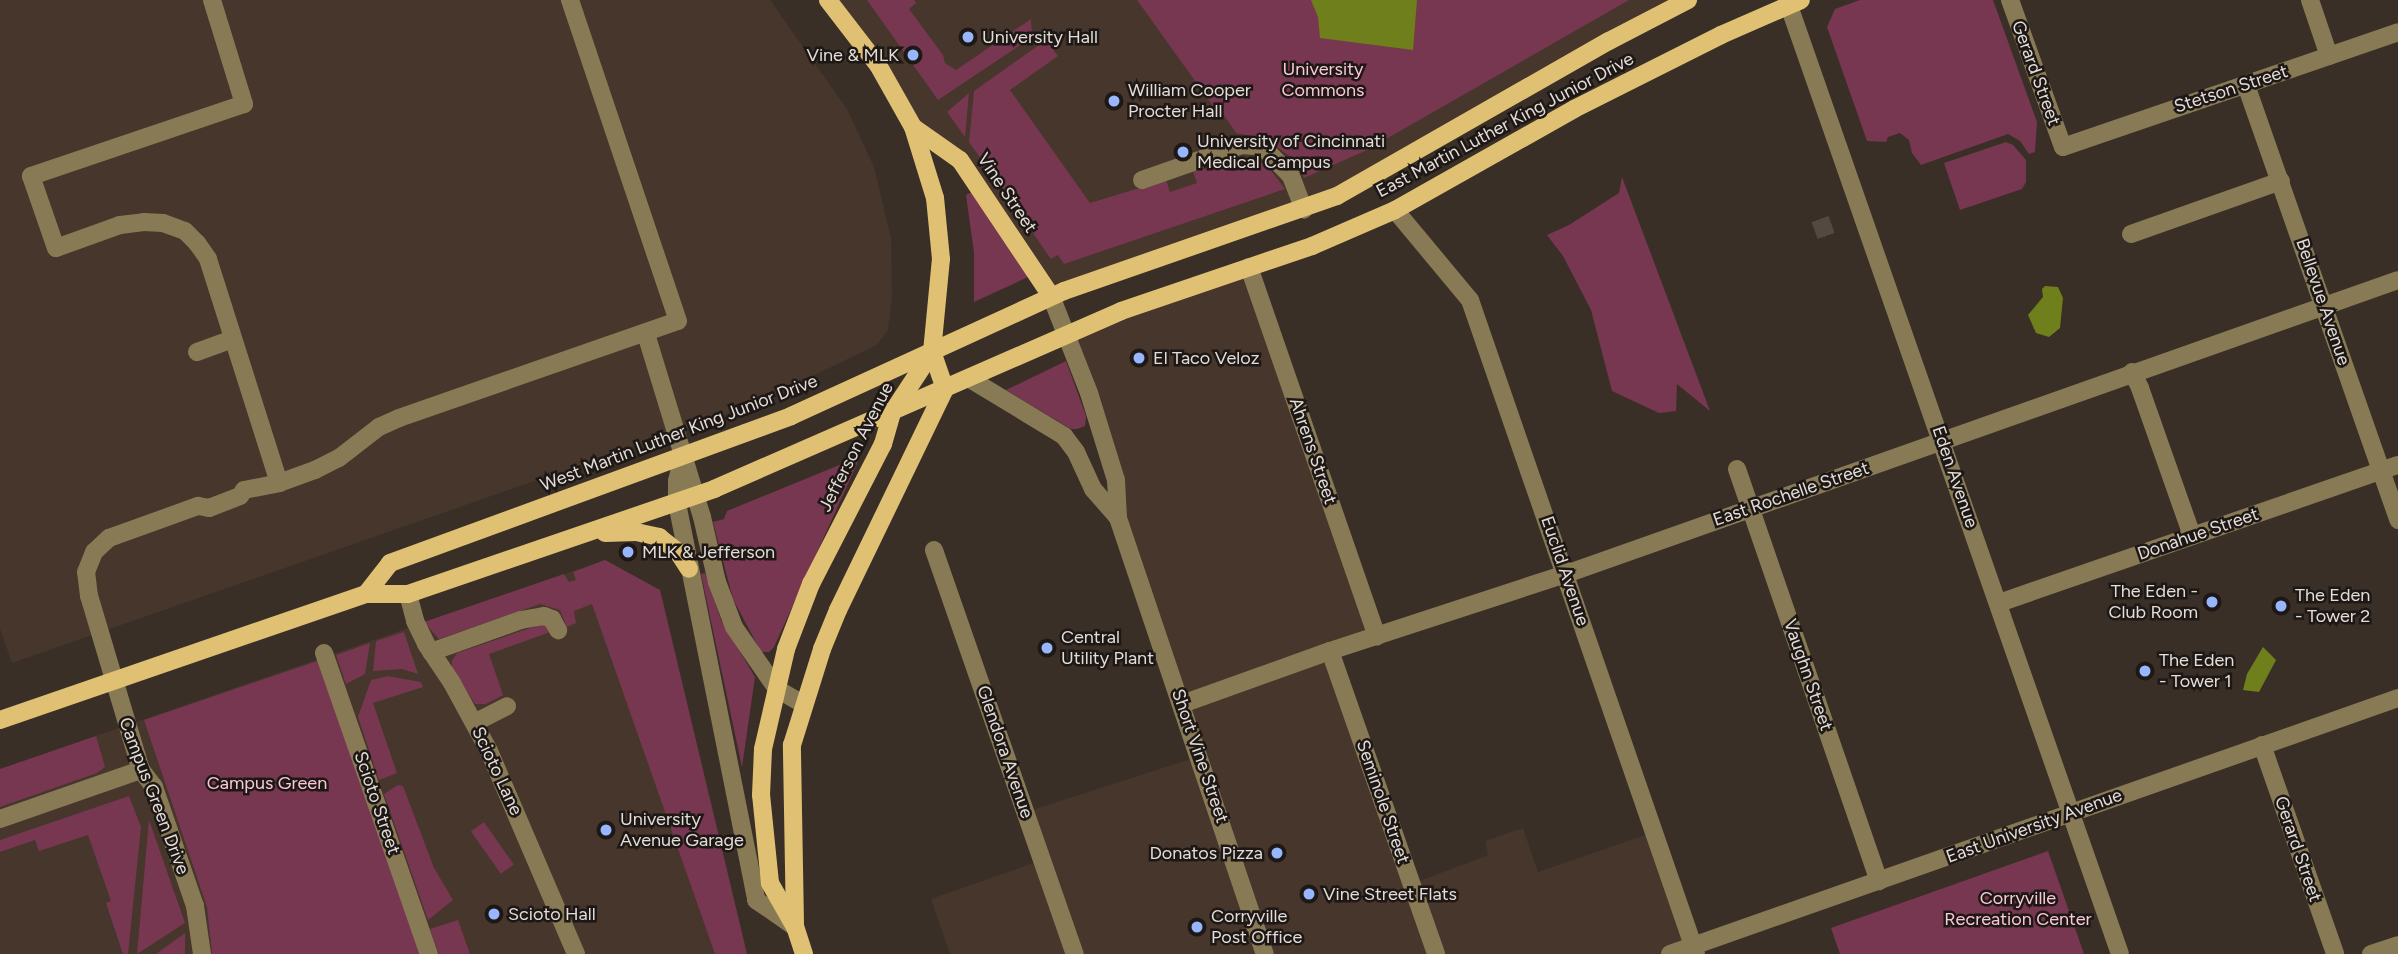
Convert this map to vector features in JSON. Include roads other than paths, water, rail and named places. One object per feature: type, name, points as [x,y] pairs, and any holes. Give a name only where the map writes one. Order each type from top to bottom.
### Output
[{"type":"main road","name":"Vine Street","points":[[828,0],[878,65],[913,127],[935,198],[940,233],[940,291],[932,352]]},
{"type":"main road","name":"East Martin Luther King Junior Drive","points":[[1051,296],[1304,210],[1389,169],[1609,41],[1688,0]]},
{"type":"main road","name":"East Martin Luther King Junior Drive","points":[[1067,333],[1312,246],[1395,210],[1574,109],[1792,1]]},
{"type":"main road","name":"Vine Street","points":[[913,127],[960,160],[1051,296]]},
{"type":"main road","name":"West Martin Luther King Junior Drive","points":[[366,594],[390,564],[791,416],[1051,296]]},
{"type":"main road","points":[[0,720],[366,594],[408,594],[677,503],[970,379],[1067,333]]},
{"type":"main road","points":[[932,352],[945,389]]},
{"type":"main road","name":"Jefferson Avenue","points":[[804,954],[795,927],[770,883],[761,795],[763,749],[786,649],[811,584],[883,444],[892,413],[932,352]]},
{"type":"main road","name":"Jefferson Avenue","points":[[795,927],[796,876],[790,774],[792,746],[803,704],[838,610],[945,389]]},
{"type":"main road","points":[[567,538],[615,531],[648,534],[659,537],[678,552],[689,569]]},
{"type":"street","points":[[212,0],[244,104],[31,176],[56,248],[120,226],[144,222],[163,223],[185,231],[208,259],[279,483]]},
{"type":"street","name":"Campus Green Drive","points":[[202,954],[195,905],[154,786],[141,770],[89,596],[86,572],[94,552],[109,538],[198,506],[209,508],[240,496],[244,490],[279,483],[339,458],[379,427],[399,418],[678,321],[570,0]]},
{"type":"street","name":"Gerard Street","points":[[2010,0],[2063,146]]},
{"type":"street","points":[[2310,0],[2329,56]]},
{"type":"street","name":"Eden Avenue","points":[[1792,1],[2120,954]]},
{"type":"street","name":"Stetson Street","points":[[2063,146],[2398,32]]},
{"type":"street","name":"Bellevue Avenue","points":[[2246,85],[2324,305],[2390,468],[2398,520]]},
{"type":"street","points":[[1142,180],[1242,145],[1263,147],[1291,176],[1304,210]]},
{"type":"street","points":[[2131,234],[2281,181]]},
{"type":"street","name":"Euclid Avenue","points":[[1395,210],[1470,300],[1694,950]]},
{"type":"street","name":"Ahrens Street","points":[[1249,267],[1377,636]]},
{"type":"street","name":"East Rochelle Street","points":[[1182,704],[1330,651],[1566,574],[2398,280]]},
{"type":"street","name":"Short Vine Street","points":[[1051,296],[1067,333],[1116,480],[1118,518],[1265,954]]},
{"type":"street","points":[[646,334],[696,496],[716,582],[734,627],[776,689],[803,704]]},
{"type":"street","points":[[197,352],[233,339]]},
{"type":"street","points":[[2132,372],[2192,536]]},
{"type":"street","name":"Short Vine Street","points":[[970,379],[1064,436],[1076,452],[1093,489],[1118,518]]},
{"type":"street","points":[[682,457],[677,481],[677,503],[756,900],[795,927]]},
{"type":"street","name":"Vaughn Street","points":[[1737,468],[1879,881]]},
{"type":"street","name":"Donahue Street","points":[[1999,603],[2390,468]]},
{"type":"street","name":"Glendora Avenue","points":[[933,550],[1075,954]]},
{"type":"street","name":"Scioto Lane","points":[[408,594],[415,621],[474,723],[523,825],[576,954]]},
{"type":"street","points":[[431,652],[521,620],[544,616],[552,619],[558,630]]},
{"type":"street","name":"Seminole Street","points":[[1330,651],[1436,954]]},
{"type":"street","name":"Scioto Street","points":[[324,653],[429,954]]},
{"type":"street","name":"East University Avenue","points":[[1670,954],[1694,950],[1879,881],[2398,698]]},
{"type":"street","points":[[474,723],[507,706]]},
{"type":"street","name":"Gerard Street","points":[[2262,745],[2335,954]]},
{"type":"street","points":[[0,819],[141,770]]},
{"type":"street","points":[[2371,954],[2398,945]]},
{"type":"tunnel","points":[[1820,219],[1827,238]]},
{"type":"place","name":"University Hall","points":[[968,37]]},
{"type":"place","name":"Vine & MLK","points":[[913,55]]},
{"type":"place","name":"William Cooper Procter Hall","points":[[1114,101]]},
{"type":"place","name":"University of Cincinnati Medical Campus","points":[[1183,152]]},
{"type":"place","name":"El Taco Veloz","points":[[1139,358]]},
{"type":"place","name":"MLK & Jefferson","points":[[628,552]]},
{"type":"place","name":"The Eden - Club Room","points":[[2212,602]]},
{"type":"place","name":"The Eden - Tower 2","points":[[2281,606]]},
{"type":"place","name":"Central Utility Plant","points":[[1047,648]]},
{"type":"place","name":"The Eden - Tower 1","points":[[2145,671]]},
{"type":"place","name":"University Avenue Garage","points":[[606,830]]},
{"type":"place","name":"Donatos Pizza","points":[[1277,853]]},
{"type":"place","name":"Vine Street Flats","points":[[1309,894]]},
{"type":"place","name":"Scioto Hall","points":[[494,914]]},
{"type":"place","name":"Corryville Post Office","points":[[1197,927]]},
{"type":"park label","name":"University Commons","points":[[1323,80]]},
{"type":"park label","name":"Campus Green","points":[[267,783]]},
{"type":"park label","name":"Corryville Recreation Center","points":[[2018,909]]}]
